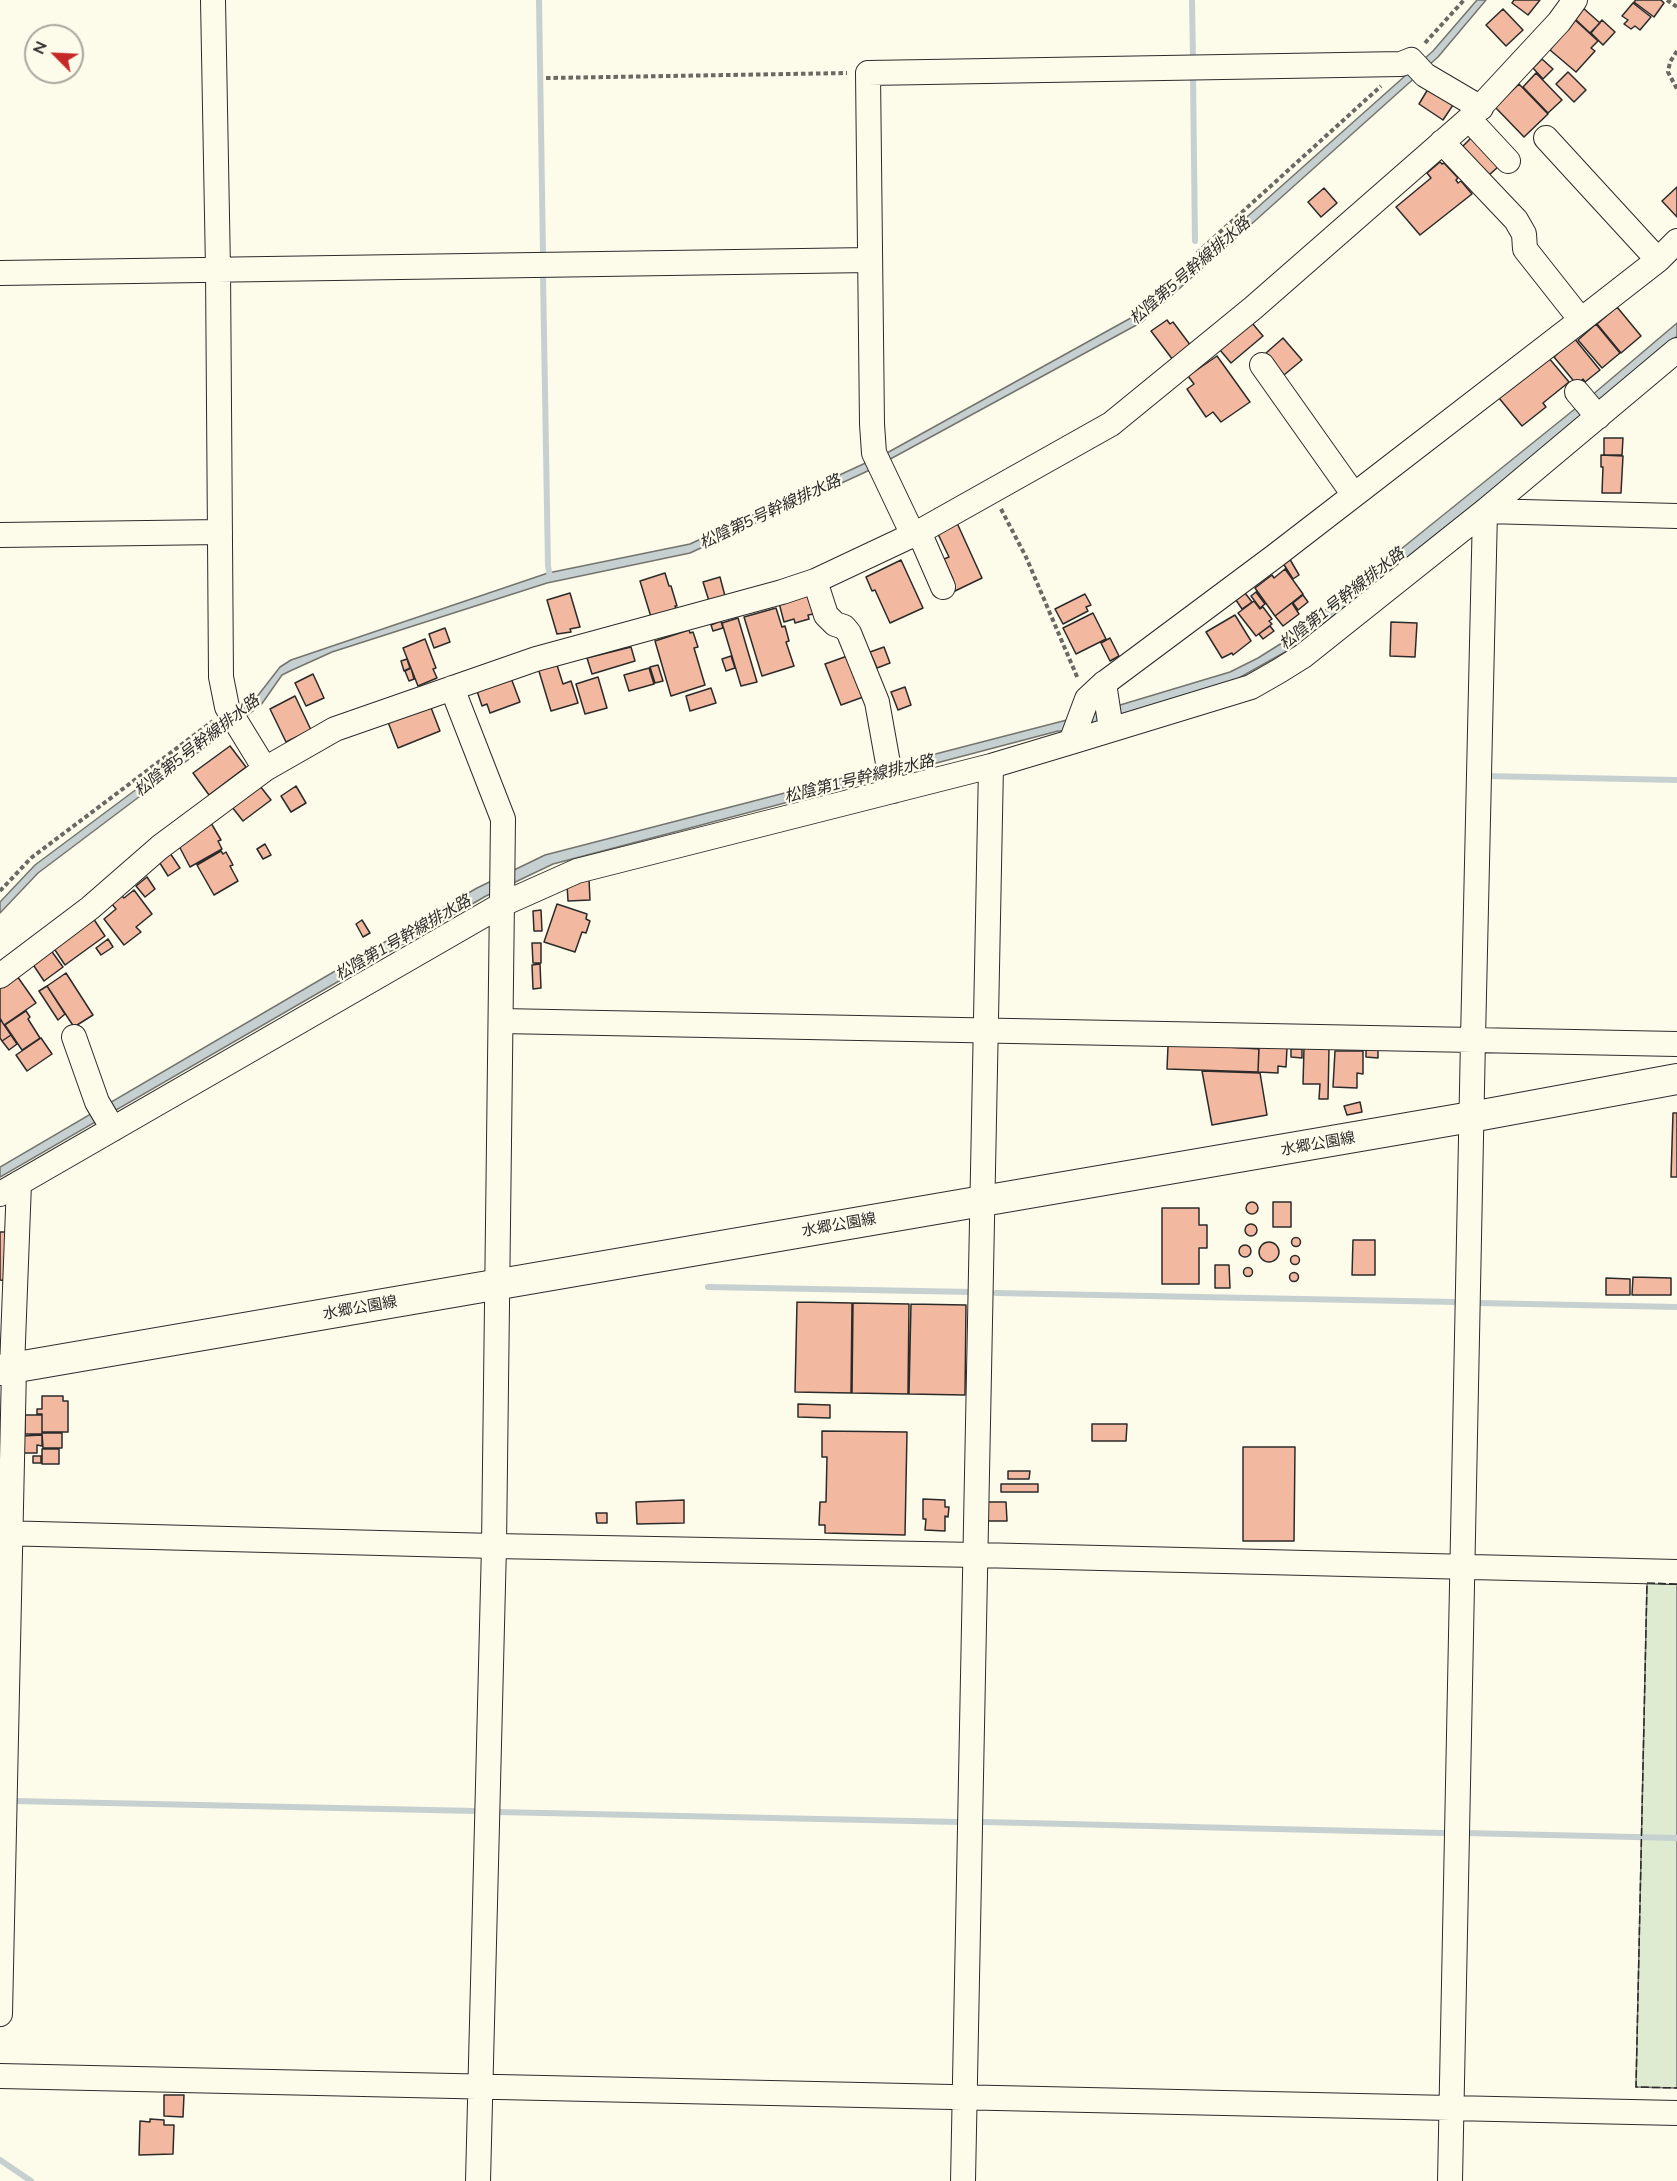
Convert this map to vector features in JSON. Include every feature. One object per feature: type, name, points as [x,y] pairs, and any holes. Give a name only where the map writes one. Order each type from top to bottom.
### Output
[{"type":"main road","name":"水郷公園線","points":[[9,1369],[1471,1117],[1677,1079]]},
{"type":"street","points":[[213,0],[218,269],[221,677],[234,718],[265,769]]},
{"type":"street","points":[[0,976],[90,908],[160,847],[265,769],[335,729],[536,659],[815,581],[916,533],[1111,424],[1253,308],[1475,113],[1559,22],[1575,0]]},
{"type":"street","points":[[943,586],[874,453],[869,260],[868,73],[1413,66],[1475,113],[1508,161]]},
{"type":"street","points":[[1546,138],[1658,260]]},
{"type":"street","points":[[1442,142],[1516,220],[1524,234],[1525,249],[1581,320]]},
{"type":"street","points":[[0,2014],[9,1369],[5,1187],[503,899],[577,871],[890,779],[991,766],[1072,740],[1101,708],[1354,495],[1658,260],[1677,241]]},
{"type":"street","points":[[0,273],[869,260]]},
{"type":"street","points":[[1072,740],[1101,708],[1251,687],[1303,656],[1485,511],[1589,406],[1677,350]]},
{"type":"street","points":[[1262,365],[1354,495]]},
{"type":"street","points":[[1485,511],[1677,516]]},
{"type":"street","points":[[1450,2181],[1485,511]]},
{"type":"street","points":[[0,535],[220,532]]},
{"type":"street","points":[[815,581],[826,615],[849,633],[877,702],[890,779]]},
{"type":"street","points":[[452,688],[503,819],[494,1546],[478,2181]]},
{"type":"street","points":[[963,2181],[991,766]]},
{"type":"street","points":[[501,1021],[1677,1044]]},
{"type":"street","points":[[74,1037],[97,1102],[111,1126]]},
{"type":"street","points":[[5,1533],[1677,1572]]},
{"type":"street","points":[[0,2076],[1677,2113]]},
{"type":"path","points":[[1197,252],[1382,85],[1413,66],[1464,0]]},
{"type":"path","points":[[1667,0],[1677,8]]},
{"type":"path","points":[[1677,51],[1670,62],[1668,72],[1677,88]]},
{"type":"path","points":[[546,78],[868,73]]},
{"type":"path","points":[[992,492],[1101,708]]},
{"type":"path","points":[[0,891],[31,858],[234,718]]},
{"type":"green space","points":[[1647,1583],[1677,1584],[1677,2088],[1636,2087]]},
{"type":"water","name":"松陰第5号幹線排水路","points":[[1477,0],[1486,0],[1438,57],[1142,322],[872,469],[690,553],[547,583],[332,652],[282,675],[261,705],[38,873],[0,913],[0,902],[35,865],[229,720],[256,698],[280,667],[291,660],[548,573],[690,544],[885,454],[1138,314],[1433,51]]},
{"type":"water","name":"松陰第1号幹線排水路","points":[[1677,323],[1677,336],[1600,404],[1294,647],[1230,683],[1097,721],[1082,731],[1058,731],[553,864],[486,896],[0,1177],[0,1167],[477,888],[545,855],[1090,714],[1230,672],[1258,658],[1293,636],[1591,396]]},
{"type":"building","points":[[1514,0],[1540,0],[1528,15],[1512,3]]},
{"type":"building","points":[[1636,0],[1661,0],[1664,3],[1654,17],[1634,2]]},
{"type":"building","points":[[1633,3],[1651,17],[1640,30],[1635,26],[1631,29],[1624,24],[1628,20],[1622,16]]},
{"type":"building","points":[[1582,7],[1600,23],[1590,33],[1573,17]]},
{"type":"building","points":[[1503,9],[1523,30],[1506,46],[1486,25]]},
{"type":"building","points":[[1574,19],[1598,41],[1591,48],[1595,51],[1576,72],[1550,50]]},
{"type":"building","points":[[1602,20],[1615,32],[1603,45],[1591,33]]},
{"type":"building","points":[[1542,59],[1553,69],[1543,79],[1533,68]]},
{"type":"building","points":[[1568,72],[1586,90],[1574,102],[1556,84]]},
{"type":"building","points":[[1536,73],[1562,100],[1548,113],[1523,87]]},
{"type":"building","points":[[1519,84],[1548,114],[1524,137],[1495,107]]},
{"type":"building","points":[[1428,89],[1453,105],[1443,120],[1419,104]]},
{"type":"building","points":[[1474,135],[1501,164],[1486,178],[1459,150]]},
{"type":"building","points":[[1440,162],[1444,163],[1458,178],[1456,180],[1458,183],[1461,181],[1472,194],[1420,235],[1396,207],[1431,178],[1427,173]]},
{"type":"building","points":[[1677,187],[1677,217],[1662,201]]},
{"type":"building","points":[[1324,188],[1337,203],[1321,217],[1308,202]]},
{"type":"building","points":[[1617,307],[1641,336],[1621,353],[1597,324]]},
{"type":"building","points":[[1167,320],[1170,324],[1173,322],[1191,346],[1173,360],[1151,331]]},
{"type":"building","points":[[1252,323],[1263,336],[1231,363],[1220,350]]},
{"type":"building","points":[[1596,324],[1620,353],[1602,368],[1578,340]]},
{"type":"building","points":[[1283,338],[1302,360],[1284,375],[1266,353]]},
{"type":"building","points":[[1574,338],[1600,370],[1585,382],[1583,379],[1577,385],[1554,357]]},
{"type":"building","points":[[1217,356],[1250,402],[1221,422],[1213,412],[1206,417],[1187,389],[1194,384],[1188,376]]},
{"type":"building","points":[[1548,357],[1569,382],[1543,403],[1546,407],[1522,426],[1499,398]]},
{"type":"building","points":[[1604,438],[1623,438],[1622,455],[1604,455]]},
{"type":"building","points":[[1601,455],[1623,456],[1621,493],[1602,493]]},
{"type":"building","points":[[957,523],[982,578],[955,591],[950,581],[953,579],[944,559],[949,557],[937,532]]},
{"type":"building","points":[[1288,556],[1299,575],[1293,579],[1281,560]]},
{"type":"building","points":[[901,560],[923,608],[890,623],[875,590],[872,591],[866,577]]},
{"type":"building","points":[[1285,569],[1303,594],[1275,616],[1255,588],[1272,575],[1274,578]]},
{"type":"building","points":[[665,573],[677,606],[675,606],[676,609],[651,617],[640,581]]},
{"type":"building","points":[[720,577],[725,596],[709,601],[703,582]]},
{"type":"building","points":[[1256,592],[1265,604],[1260,608],[1251,596]]},
{"type":"building","points":[[570,593],[580,627],[570,629],[571,632],[557,634],[547,600]]},
{"type":"building","points":[[1245,593],[1252,602],[1242,609],[1236,600]]},
{"type":"building","points":[[1085,594],[1091,605],[1086,607],[1088,611],[1063,624],[1055,609]]},
{"type":"building","points":[[809,595],[814,614],[808,615],[809,619],[795,623],[794,619],[784,622],[779,603]]},
{"type":"building","points":[[1303,595],[1308,602],[1298,610],[1293,603]]},
{"type":"building","points":[[1254,601],[1260,609],[1263,607],[1272,619],[1269,621],[1272,624],[1256,636],[1238,613]]},
{"type":"building","points":[[1292,603],[1299,614],[1283,626],[1275,616]]},
{"type":"building","points":[[776,608],[782,627],[785,626],[789,641],[786,642],[794,666],[762,676],[744,617]]},
{"type":"building","points":[[1093,613],[1106,639],[1076,654],[1063,628]]},
{"type":"building","points":[[1235,615],[1251,641],[1233,655],[1232,653],[1222,658],[1206,632]]},
{"type":"building","points":[[738,618],[757,682],[741,686],[722,623]]},
{"type":"building","points":[[721,621],[723,628],[713,631],[711,625]]},
{"type":"building","points":[[1391,622],[1417,623],[1415,657],[1390,656]]},
{"type":"building","points":[[1270,626],[1274,631],[1263,639],[1259,634]]},
{"type":"building","points":[[445,628],[450,642],[434,648],[429,634]]},
{"type":"building","points":[[689,630],[690,633],[693,632],[698,647],[694,648],[705,685],[671,696],[655,641]]},
{"type":"building","points":[[1110,638],[1119,656],[1110,661],[1101,643]]},
{"type":"building","points":[[425,639],[436,668],[433,669],[437,678],[418,686],[403,648]]},
{"type":"building","points":[[631,647],[635,661],[592,674],[587,658]]},
{"type":"building","points":[[884,647],[890,663],[877,668],[870,652]]},
{"type":"building","points":[[850,655],[866,696],[841,705],[825,664]]},
{"type":"building","points":[[731,656],[735,668],[726,671],[722,659]]},
{"type":"building","points":[[407,659],[410,668],[404,671],[401,661]]},
{"type":"building","points":[[556,662],[563,684],[571,681],[578,703],[551,711],[538,668]]},
{"type":"building","points":[[658,665],[663,681],[655,683],[650,667]]},
{"type":"building","points":[[411,668],[414,679],[409,681],[405,671]]},
{"type":"building","points":[[649,668],[654,684],[629,691],[624,675]]},
{"type":"building","points":[[313,674],[324,698],[306,706],[295,683]]},
{"type":"building","points":[[598,677],[607,708],[585,714],[576,684]]},
{"type":"building","points":[[511,678],[520,702],[490,713],[487,704],[482,706],[477,691]]},
{"type":"building","points":[[905,687],[911,705],[898,710],[891,692]]},
{"type":"building","points":[[711,688],[716,703],[690,711],[686,696]]},
{"type":"building","points":[[295,696],[311,730],[286,742],[270,709]]},
{"type":"building","points":[[430,705],[440,731],[398,748],[388,722]]},
{"type":"building","points":[[230,746],[246,767],[209,795],[193,773]]},
{"type":"building","points":[[260,786],[271,800],[243,821],[232,807]]},
{"type":"building","points":[[296,786],[306,803],[291,812],[281,796]]},
{"type":"building","points":[[211,823],[221,840],[218,841],[222,849],[190,867],[179,846]]},
{"type":"building","points":[[265,844],[271,855],[263,859],[257,849]]},
{"type":"building","points":[[221,851],[223,854],[226,852],[238,881],[214,895],[197,865]]},
{"type":"building","points":[[170,853],[180,868],[168,876],[158,860]]},
{"type":"building","points":[[147,877],[155,889],[145,897],[136,886]]},
{"type":"building","points":[[589,879],[590,900],[568,901],[567,884]]},
{"type":"building","points":[[134,890],[152,914],[136,927],[141,932],[124,945],[104,919],[116,909],[111,903],[121,895],[124,898]]},
{"type":"building","points":[[557,904],[587,914],[586,919],[590,921],[586,933],[582,932],[575,952],[544,942]]},
{"type":"building","points":[[541,910],[542,931],[534,931],[533,911]]},
{"type":"building","points":[[93,918],[105,936],[65,965],[53,947]]},
{"type":"building","points":[[362,920],[370,933],[363,937],[356,924]]},
{"type":"building","points":[[108,939],[113,947],[101,955],[96,948]]},
{"type":"building","points":[[532,943],[541,943],[541,963],[533,963]]},
{"type":"building","points":[[50,949],[63,967],[44,981],[32,963]]},
{"type":"building","points":[[540,964],[541,988],[533,989],[532,965]]},
{"type":"building","points":[[66,973],[93,1015],[74,1027],[47,986]]},
{"type":"building","points":[[17,976],[36,1003],[4,1025],[0,1018],[0,987]]},
{"type":"building","points":[[47,986],[65,1014],[58,1020],[39,991]]},
{"type":"building","points":[[26,1011],[30,1017],[28,1019],[40,1038],[22,1050],[5,1025]]},
{"type":"building","points":[[0,1019],[11,1035],[2,1041],[0,1038]]},
{"type":"building","points":[[11,1035],[17,1044],[9,1050],[2,1041]]},
{"type":"building","points":[[41,1038],[52,1054],[27,1071],[16,1055]]},
{"type":"building","points":[[1180,1044],[1259,1049],[1258,1072],[1167,1069],[1168,1046],[1180,1046]]},
{"type":"building","points":[[1259,1046],[1287,1048],[1286,1067],[1278,1066],[1278,1073],[1258,1072]]},
{"type":"building","points":[[1304,1048],[1329,1048],[1328,1099],[1319,1099],[1320,1084],[1303,1084]]},
{"type":"building","points":[[1366,1048],[1378,1048],[1378,1058],[1366,1057]]},
{"type":"building","points":[[1291,1049],[1302,1049],[1302,1058],[1291,1057]]},
{"type":"building","points":[[1335,1051],[1363,1051],[1363,1074],[1357,1073],[1357,1088],[1333,1087]]},
{"type":"building","points":[[1202,1071],[1260,1073],[1267,1115],[1212,1125]]},
{"type":"building","points":[[1360,1102],[1362,1112],[1347,1115],[1344,1106]]},
{"type":"building","points":[[1673,1113],[1677,1113],[1677,1177],[1671,1177]]},
{"type":"building","points":[[1254,1202],[1258,1208],[1254,1214],[1250,1214],[1246,1206]]},
{"type":"building","points":[[1273,1202],[1291,1202],[1291,1227],[1273,1227]]},
{"type":"building","points":[[1162,1208],[1199,1208],[1199,1225],[1207,1225],[1207,1248],[1199,1248],[1199,1284],[1162,1284]]},
{"type":"building","points":[[1253,1224],[1257,1230],[1253,1236],[1249,1236],[1245,1228]]},
{"type":"building","points":[[0,1232],[9,1232],[7,1281],[0,1280]]},
{"type":"building","points":[[1296,1238],[1300,1242],[1296,1246],[1292,1242]]},
{"type":"building","points":[[1353,1240],[1375,1240],[1375,1275],[1352,1275]]},
{"type":"building","points":[[1269,1242],[1276,1245],[1279,1252],[1276,1259],[1269,1262],[1262,1259],[1259,1252],[1262,1245]]},
{"type":"building","points":[[1247,1245],[1251,1251],[1247,1257],[1243,1257],[1239,1249]]},
{"type":"building","points":[[1295,1256],[1299,1260],[1295,1264],[1291,1260]]},
{"type":"building","points":[[1215,1265],[1229,1265],[1230,1288],[1215,1288]]},
{"type":"building","points":[[1248,1268],[1252,1272],[1248,1276],[1244,1272]]},
{"type":"building","points":[[1294,1273],[1298,1277],[1294,1281],[1290,1277]]},
{"type":"building","points":[[1633,1277],[1671,1278],[1671,1295],[1632,1295]]},
{"type":"building","points":[[1606,1278],[1630,1279],[1630,1295],[1606,1295]]},
{"type":"building","points":[[797,1302],[852,1303],[851,1393],[795,1392]]},
{"type":"building","points":[[853,1303],[909,1304],[908,1394],[852,1393]]},
{"type":"building","points":[[911,1304],[966,1305],[965,1395],[909,1394]]},
{"type":"building","points":[[42,1396],[63,1396],[63,1401],[68,1401],[68,1432],[42,1432],[42,1414],[37,1414],[37,1409],[42,1409]]},
{"type":"building","points":[[798,1404],[830,1405],[830,1418],[798,1417]]},
{"type":"building","points":[[25,1415],[42,1415],[42,1434],[25,1434]]},
{"type":"building","points":[[1092,1424],[1127,1424],[1126,1441],[1092,1441]]},
{"type":"building","points":[[822,1431],[907,1432],[905,1535],[825,1533],[825,1525],[819,1525],[820,1502],[826,1502],[827,1457],[822,1457]]},
{"type":"building","points":[[42,1433],[62,1433],[62,1448],[43,1448]]},
{"type":"building","points":[[42,1435],[42,1446],[37,1445],[37,1453],[23,1453],[22,1436]]},
{"type":"building","points":[[1243,1447],[1295,1447],[1294,1541],[1243,1541]]},
{"type":"building","points":[[42,1449],[59,1449],[59,1464],[42,1464]]},
{"type":"building","points":[[33,1456],[41,1456],[41,1463],[33,1463]]},
{"type":"building","points":[[1008,1471],[1030,1471],[1029,1479],[1008,1479]]},
{"type":"building","points":[[1001,1484],[1038,1484],[1038,1492],[1001,1492]]},
{"type":"building","points":[[923,1499],[945,1500],[945,1507],[949,1507],[948,1517],[945,1516],[945,1531],[925,1530]]},
{"type":"building","points":[[684,1500],[684,1523],[637,1524],[636,1502]]},
{"type":"building","points":[[987,1502],[1006,1502],[1007,1521],[987,1521]]},
{"type":"building","points":[[596,1513],[607,1513],[607,1523],[597,1523]]},
{"type":"building","points":[[164,2095],[184,2095],[183,2117],[164,2116]]},
{"type":"building","points":[[150,2119],[164,2120],[164,2125],[174,2125],[173,2154],[139,2155],[140,2121],[150,2122]]},
{"type":"waterway","points":[[539,0],[543,254]]},
{"type":"waterway","points":[[1192,0],[1193,58]]},
{"type":"waterway","points":[[1193,76],[1195,241]]},
{"type":"waterway","points":[[543,275],[550,577]]},
{"type":"waterway","points":[[1485,776],[1677,780]]},
{"type":"waterway","points":[[708,1287],[972,1292]]},
{"type":"waterway","points":[[996,1293],[1455,1302]]},
{"type":"waterway","points":[[1478,1303],[1677,1307]]},
{"type":"waterway","points":[[14,1801],[476,1811]]},
{"type":"waterway","points":[[497,1812],[958,1822]]},
{"type":"waterway","points":[[983,1822],[1443,1833]]},
{"type":"waterway","points":[[1464,1833],[1677,1838]]},
{"type":"waterway","points":[[0,2160],[31,2181]]},
{"type":"fence","points":[[1677,1584],[1647,1583],[1636,2087],[1677,2088]]}]
